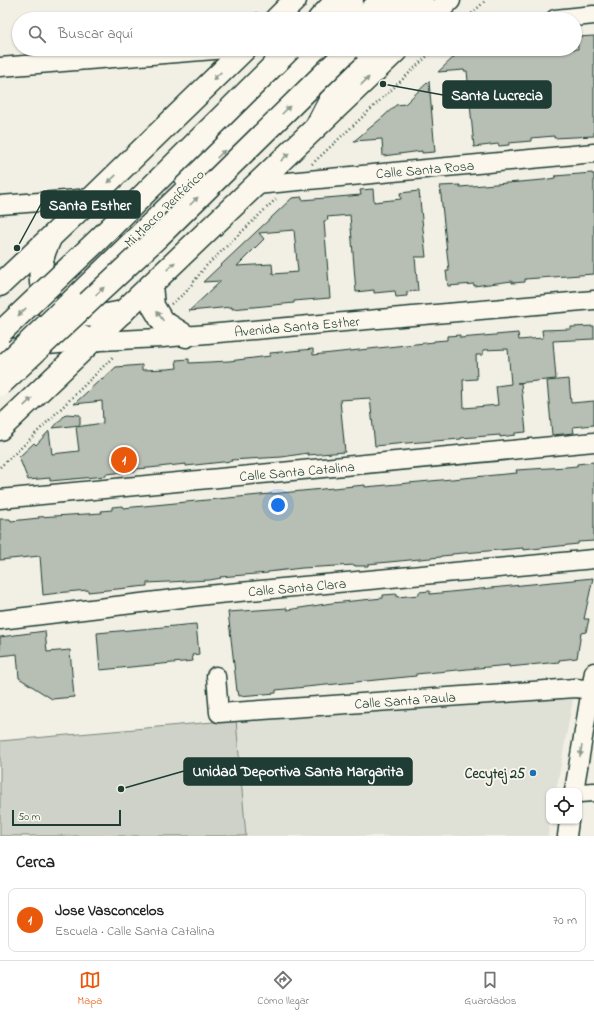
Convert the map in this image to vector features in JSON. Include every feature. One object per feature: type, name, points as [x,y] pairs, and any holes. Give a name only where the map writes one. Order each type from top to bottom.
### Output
[{"type":"main road","points":[[283,12],[295,0]]},
{"type":"main road","points":[[326,12],[337,0]]},
{"type":"main road","points":[[387,12],[400,0]]},
{"type":"main road","points":[[411,12],[422,0]]},
{"type":"main road","points":[[437,12],[450,0]]},
{"type":"main road","points":[[0,285],[238,56]]},
{"type":"main road","points":[[0,334],[283,56]]},
{"type":"main road","points":[[0,385],[158,237],[342,56]]},
{"type":"main road","points":[[316,127],[336,89],[368,56]]},
{"type":"main road","points":[[0,429],[391,56]]},
{"type":"main road","points":[[50,238],[41,259],[40,277],[43,294],[53,314],[61,323],[70,330],[92,341]]},
{"type":"main road","points":[[40,277],[61,305],[71,311],[85,316],[102,316],[123,312]]},
{"type":"main road","points":[[151,285],[153,306],[162,321],[186,336]]},
{"type":"street","points":[[343,12],[354,0]]},
{"type":"street","points":[[366,12],[379,0]]},
{"type":"street","points":[[582,16],[594,15]]},
{"type":"street","points":[[0,67],[139,56]]},
{"type":"street","name":"Mi Macro Periférico","points":[[0,367],[299,56]]},
{"type":"street","name":"Mi Macro Periférico","points":[[0,356],[69,294],[321,56]]},
{"type":"street","name":"Calle Santa Rosa","points":[[256,185],[594,153]]},
{"type":"street","points":[[0,205],[92,198]]},
{"type":"street","name":"Avenida Santa Esther","points":[[0,349],[92,341],[186,336],[594,300]]},
{"type":"street","name":"Calle Santa Catalina","points":[[0,499],[594,442]]},
{"type":"street","name":"Calle Santa Clara","points":[[0,620],[207,595],[594,559]]},
{"type":"street","name":"Calle Santa Paula","points":[[216,676],[219,713],[567,688],[593,683]]},
{"type":"street","points":[[575,788],[593,683]]},
{"type":"street","points":[[582,793],[594,792]]},
{"type":"street","points":[[567,836],[569,824]]},
{"type":"path","points":[[473,12],[486,0]]},
{"type":"path","points":[[0,467],[129,340]]},
{"type":"shaded area","points":[[574,694],[557,788],[546,788],[546,824],[550,824],[548,836],[246,836],[236,720]]},
{"type":"shaded area","points":[[236,720],[246,836],[0,836],[0,741]]},
{"type":"building","points":[[594,36],[594,136],[554,138],[554,136],[531,138],[531,141],[509,143],[509,145],[499,146],[498,144],[474,147],[467,71],[438,72],[455,56],[582,56],[582,37]]},
{"type":"building","points":[[429,81],[435,152],[422,153],[422,151],[383,156],[382,139],[354,141],[396,105],[405,104]]},
{"type":"building","points":[[594,174],[594,274],[525,279],[525,282],[512,283],[512,281],[474,286],[474,284],[448,286],[446,271],[449,271],[440,186],[460,185],[460,187],[543,180],[555,178],[555,176]]},
{"type":"building","points":[[373,189],[374,202],[401,199],[400,193],[419,191],[426,257],[415,257],[418,291],[407,292],[407,296],[396,297],[395,291],[374,293],[374,290],[356,292],[350,215],[327,217],[328,220],[324,221],[330,298],[232,309],[232,307],[189,311],[221,281],[203,282],[292,198],[302,197],[302,200],[361,195],[360,190]],"holes":[[[294,230],[298,272],[273,274],[272,264],[237,266],[264,239],[259,233]]]},
{"type":"building","points":[[594,326],[594,339],[553,341],[556,379],[517,383],[521,383],[526,432],[515,433],[515,435],[461,438],[375,446],[370,398],[340,400],[345,452],[308,455],[308,453],[282,457],[231,460],[232,461],[186,466],[186,464],[136,469],[136,471],[106,474],[106,476],[50,481],[50,478],[28,480],[19,457],[34,443],[36,445],[49,431],[52,454],[79,451],[76,427],[103,423],[102,401],[74,404],[116,367],[142,365],[142,370],[168,369],[177,368],[176,360],[189,359],[189,363],[229,361],[270,356],[270,353],[313,349],[313,355],[434,342],[447,340],[447,336],[460,335],[460,338],[518,333],[519,340],[543,338],[542,330],[571,329],[571,327]],"holes":[[[508,349],[511,384],[496,386],[498,405],[464,408],[463,380],[477,379],[476,355],[483,355],[483,350]]]},
{"type":"building","points":[[569,379],[571,403],[594,401],[594,425],[573,427],[574,433],[552,435],[547,381]]},
{"type":"building","points":[[66,414],[80,415],[80,425],[53,428]]},
{"type":"building","points":[[594,462],[594,541],[578,542],[578,544],[523,550],[523,548],[452,554],[441,557],[368,564],[368,566],[355,565],[302,568],[268,573],[220,577],[221,578],[210,580],[147,583],[147,586],[43,595],[40,556],[0,560],[0,519],[10,519],[11,521],[39,518],[38,517],[102,513],[101,511],[112,510],[112,507],[122,506],[123,508],[365,485],[365,487],[517,473],[516,470],[577,466],[577,464]]},
{"type":"building","points":[[593,578],[584,619],[589,619],[586,632],[581,633],[577,658],[559,660],[559,662],[416,674],[416,676],[276,690],[276,693],[239,696],[237,691],[228,612],[287,608],[287,610],[332,603],[383,598],[383,595],[397,594],[397,597],[419,595],[419,592],[430,591],[430,594]]},
{"type":"building","points":[[196,624],[199,654],[192,655],[193,661],[100,670],[97,633]]},
{"type":"building","points":[[45,631],[47,652],[70,650],[74,697],[52,699],[19,678],[17,654],[0,656],[0,637]]},
{"type":"place","name":"Santa Lucrecia","points":[[383,84]]},
{"type":"place","name":"Santa Esther","points":[[17,248]]},
{"type":"place","name":"Jose Vasconcelos","points":[[124,460]]},
{"type":"place","name":"Cecytej 25","points":[[533,773]]},
{"type":"place","name":"Unidad Deportiva Santa Margarita","points":[[121,789]]}]
